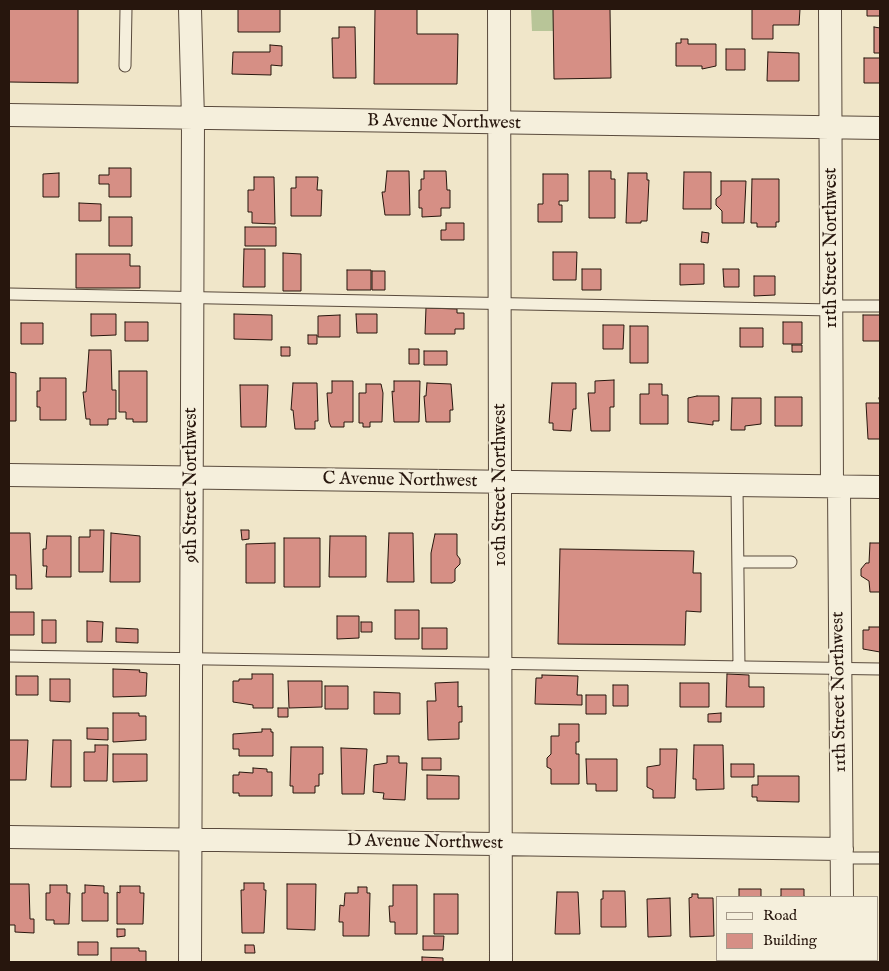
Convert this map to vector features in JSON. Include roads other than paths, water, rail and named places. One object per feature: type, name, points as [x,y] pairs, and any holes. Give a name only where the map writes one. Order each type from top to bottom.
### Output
[{"type":"street","name":"9th Street Northwest","points":[[190,9],[193,119],[190,962]]},
{"type":"street","name":"10th Street Northwest","points":[[499,9],[502,962]]},
{"type":"street","name":"11th Street Northwest","points":[[830,9],[842,896]]},
{"type":"street","name":"B Avenue Northwest","points":[[9,116],[880,128]]},
{"type":"street","name":"C Avenue Northwest","points":[[9,475],[880,487]]},
{"type":"street","name":"D Avenue Northwest","points":[[9,837],[501,844],[842,854]]},
{"type":"lane","points":[[124,66],[126,9]]},
{"type":"lane","points":[[9,294],[833,308],[880,306]]},
{"type":"lane","points":[[737,486],[738,667]]},
{"type":"lane","points":[[738,562],[791,562]]},
{"type":"lane","points":[[9,656],[880,669]]},
{"type":"lane","points":[[842,854],[880,858]]}]
